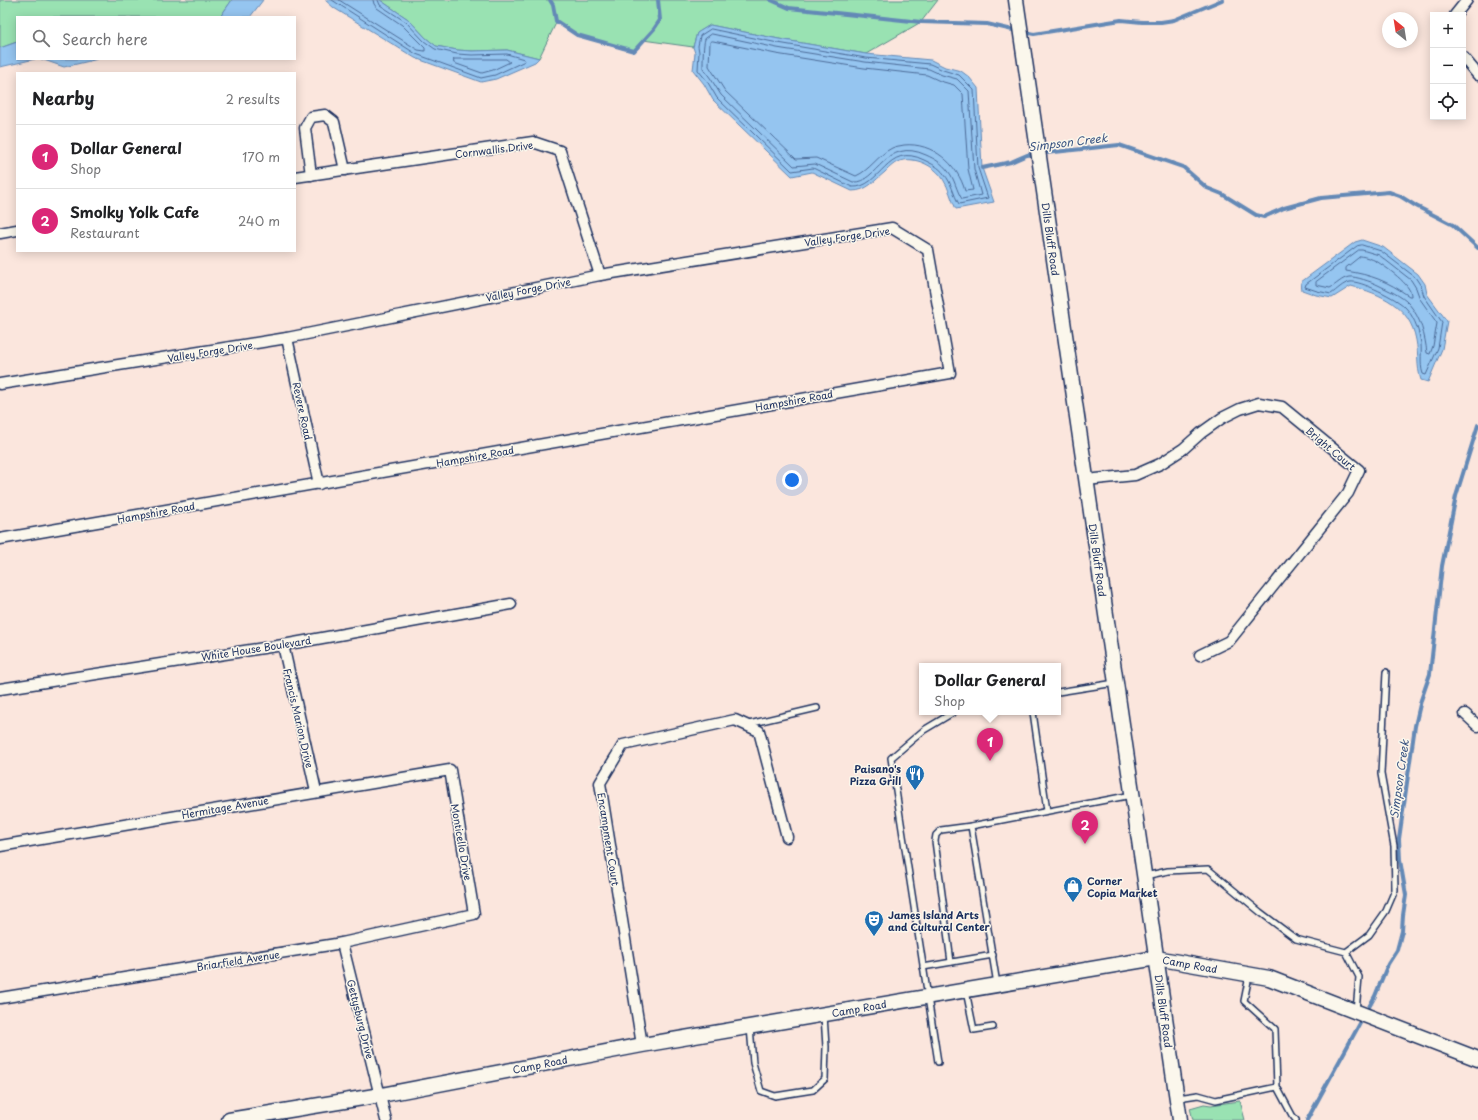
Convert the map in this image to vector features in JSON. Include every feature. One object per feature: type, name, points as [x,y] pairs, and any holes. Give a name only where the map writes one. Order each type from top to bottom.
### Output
[{"type":"main road","name":"Dills Bluff Road","points":[[1016,0],[1180,1120]]},
{"type":"main road","name":"Camp Road","points":[[229,1120],[380,1095],[750,1026],[1156,958],[1269,978],[1478,1059]]},
{"type":"street","points":[[1457,12],[1467,0]]},
{"type":"street","points":[[1466,61],[1478,75]]},
{"type":"street","points":[[311,175],[305,128],[311,118],[325,115],[334,122],[345,170]]},
{"type":"street","name":"Cornwallis Drive","points":[[296,178],[533,142],[560,151],[600,275]]},
{"type":"street","name":"Valley Forge Drive","points":[[0,384],[287,338],[600,275],[892,228],[928,250],[950,373]]},
{"type":"street","points":[[0,233],[16,230]]},
{"type":"street","name":"Revere Road","points":[[287,338],[319,484]]},
{"type":"street","name":"Hampshire Road","points":[[0,538],[319,484],[950,373]]},
{"type":"street","name":"Bright Court","points":[[1086,480],[1135,475],[1160,464],[1184,449],[1201,433],[1222,418],[1240,409],[1259,403],[1282,407],[1359,470],[1348,493],[1229,641],[1200,655]]},
{"type":"street","name":"White House Boulevard","points":[[0,689],[283,645],[511,604]]},
{"type":"street","name":"Francis Marion Drive","points":[[283,645],[316,791]]},
{"type":"street","points":[[1465,714],[1478,726]]},
{"type":"street","name":"Encampment Court","points":[[642,1045],[600,783],[623,745],[735,720],[759,731],[787,837]]},
{"type":"street","name":"Hermitage Avenue","points":[[0,846],[316,791],[450,770]]},
{"type":"street","name":"Monticello Drive","points":[[450,770],[474,914]]},
{"type":"street","name":"Briarfield Avenue","points":[[0,998],[342,943],[474,914]]},
{"type":"street","name":"Gettysburg Drive","points":[[342,943],[386,1120]]},
{"type":"lane","points":[[1346,952],[1369,935],[1386,910],[1395,890],[1394,846],[1380,774],[1386,672]]},
{"type":"lane","points":[[1061,692],[1116,683]]},
{"type":"lane","points":[[746,725],[817,708]]},
{"type":"lane","points":[[938,1062],[892,758],[924,730],[949,715]]},
{"type":"lane","points":[[1033,715],[1047,811]]},
{"type":"lane","points":[[951,962],[935,841],[936,835],[941,830],[971,826],[1132,795]]},
{"type":"lane","points":[[971,826],[997,985]]},
{"type":"lane","points":[[1144,876],[1168,871],[1208,868],[1260,912],[1296,939],[1346,952],[1359,977],[1356,1011]]},
{"type":"lane","points":[[923,967],[993,955]]},
{"type":"lane","points":[[1249,974],[1244,1001],[1275,1029],[1277,1087],[1296,1120]]},
{"type":"lane","points":[[966,990],[974,1030],[993,1027]]},
{"type":"lane","points":[[750,1026],[753,1063],[761,1090],[774,1096],[813,1090],[825,1079],[826,1047],[824,1014]]},
{"type":"lane","points":[[1177,1098],[1198,1095],[1216,1100],[1277,1087]]},
{"type":"green space","points":[[0,0],[232,0],[221,16],[16,16],[16,42],[0,48]]},
{"type":"green space","points":[[380,0],[938,0],[921,22],[866,54],[710,25],[697,33],[693,47],[643,40],[634,51],[577,35],[557,21],[539,58],[507,50],[472,51],[436,46],[408,19]]},
{"type":"green space","points":[[1240,1101],[1245,1120],[1193,1120],[1190,1108],[1204,1104],[1211,1105]]},
{"type":"water","points":[[232,0],[263,0],[251,16],[221,16]]},
{"type":"water","points":[[325,0],[380,0],[408,19],[436,46],[472,51],[507,50],[539,58],[535,62],[496,79],[481,82],[415,58],[334,8]]},
{"type":"water","points":[[710,25],[866,54],[931,60],[945,67],[961,71],[969,77],[978,88],[982,168],[994,202],[956,209],[947,186],[939,174],[930,166],[912,160],[900,161],[896,163],[870,185],[857,191],[852,191],[812,172],[792,176],[713,100],[704,84],[693,70],[695,53],[693,47],[697,33]]},
{"type":"water","points":[[16,42],[16,60],[31,60],[0,67],[0,48]]},
{"type":"water","points":[[44,60],[94,60],[64,67]]},
{"type":"water","points":[[1362,240],[1383,247],[1418,274],[1425,284],[1427,294],[1447,321],[1442,349],[1428,382],[1421,380],[1417,345],[1413,328],[1408,318],[1392,303],[1373,293],[1351,286],[1332,298],[1316,295],[1302,290],[1301,282],[1355,242]]},
{"type":"waterway","name":"Simpson Creek","points":[[550,0],[553,5],[556,21],[577,35],[634,51],[660,20],[658,0]]},
{"type":"waterway","points":[[771,0],[789,8],[921,22],[987,24],[1017,31]]},
{"type":"waterway","points":[[1024,32],[1034,34],[1121,20],[1142,22],[1174,20],[1222,0]]},
{"type":"waterway","name":"Simpson Creek","points":[[982,168],[1011,162],[1027,155],[1119,145],[1183,167],[1207,188],[1222,194],[1256,215],[1264,217],[1284,208],[1321,198],[1389,192],[1400,196],[1453,225],[1478,248]]},
{"type":"waterway","name":"Simpson Creek","points":[[1307,1120],[1375,996],[1388,964],[1397,950],[1402,931],[1406,895],[1400,860],[1399,839],[1415,726],[1421,700],[1430,674],[1442,566],[1456,496],[1478,425]]},
{"type":"place","name":"Dollar General","points":[[990,761]]},
{"type":"place","name":"Paisano's Pizza Grill","points":[[915,791]]},
{"type":"place","name":"Smolky Yolk Cafe","points":[[1085,844]]},
{"type":"place","name":"Corner Copia Market","points":[[1073,903]]},
{"type":"place","name":"James Island Arts and Cultural Center","points":[[874,937]]}]
